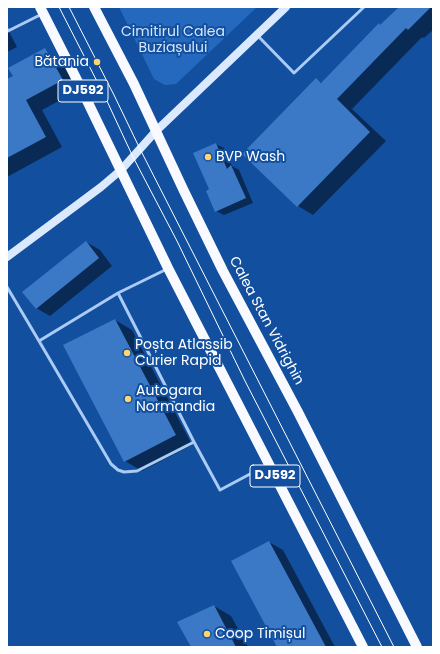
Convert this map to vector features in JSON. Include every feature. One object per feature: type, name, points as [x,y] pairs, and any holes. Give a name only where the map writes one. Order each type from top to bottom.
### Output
[{"type":"main road","name":"Calea Stan Vidrighin","points":[[94,7],[134,84],[223,271],[298,412],[417,647]]},
{"type":"main road","name":"DJ592","points":[[41,10],[78,82],[168,268],[363,647]]},
{"type":"street","points":[[7,257],[101,187],[121,170],[156,131],[286,7]]},
{"type":"lane","points":[[257,34],[294,73],[364,7]]},
{"type":"lane","points":[[7,29],[8,31],[41,10]]},
{"type":"lane","points":[[39,341],[118,293],[168,268]]},
{"type":"lane","points":[[7,288],[111,464],[118,470],[124,472],[136,471],[194,442]]},
{"type":"lane","points":[[118,293],[220,490],[269,464]]},
{"type":"green space","name":"Cimitirul Calea Buziașului","points":[[119,7],[257,7],[176,84],[165,85],[154,79]]},
{"type":"building","points":[[399,7],[431,7],[408,30],[406,28],[337,99],[370,132],[297,207],[242,154],[316,78],[321,83],[379,23],[380,25]]},
{"type":"building","points":[[45,48],[63,80],[26,100],[46,137],[7,158],[7,79],[13,76],[8,68]]},
{"type":"building","points":[[216,143],[227,169],[231,165],[246,198],[215,212],[206,191],[209,189],[193,153]]},
{"type":"building","points":[[86,241],[99,258],[36,309],[22,292]]},
{"type":"building","points":[[115,319],[176,435],[124,462],[63,345]]},
{"type":"building","points":[[269,541],[326,647],[277,647],[231,561]]},
{"type":"building","name":"Coop Timișul","points":[[214,605],[236,647],[191,647],[177,622]]},
{"type":"tram line","points":[[59,7],[106,99],[133,157],[177,241],[245,381],[382,647]]},
{"type":"tram line","points":[[69,7],[394,647]]},
{"type":"place","name":"Bătania","points":[[97,62]]},
{"type":"place","name":"BVP Wash","points":[[208,157]]},
{"type":"place","name":"Poșta Atlassib Curier Rapid","points":[[127,353]]},
{"type":"place","name":"Autogara Normandia","points":[[128,399]]},
{"type":"place","name":"Coop Timișul","points":[[207,634]]}]
